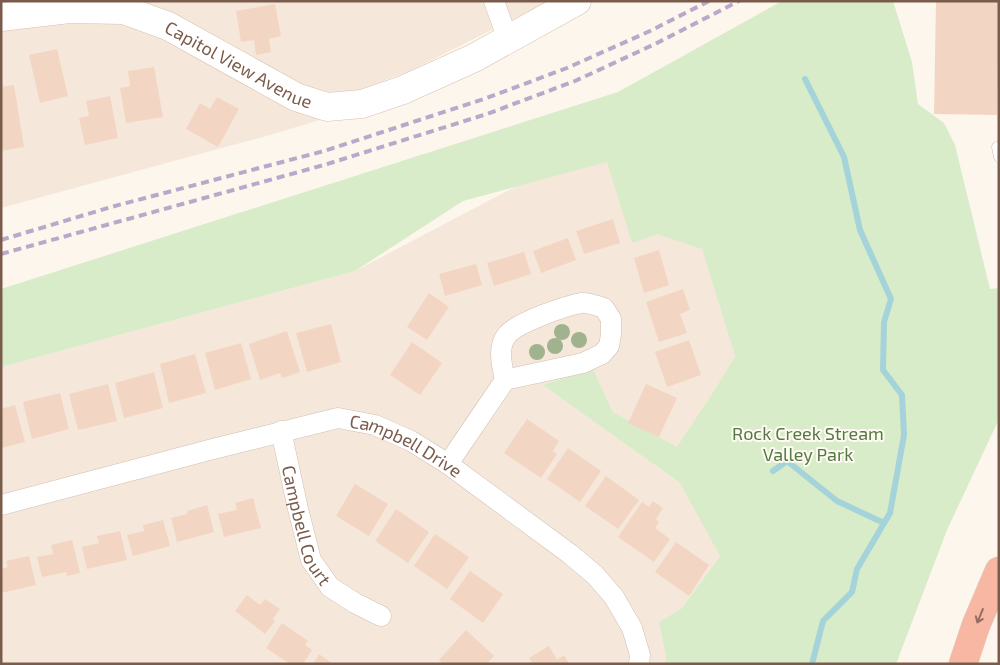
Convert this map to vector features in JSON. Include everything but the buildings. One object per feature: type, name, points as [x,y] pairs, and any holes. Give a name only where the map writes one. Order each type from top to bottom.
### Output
[{"type":"highway","points":[[963,664],[976,625],[999,571]]},
{"type":"main road","name":"Capitol View Avenue","points":[[1,17],[69,9],[131,7],[296,97],[327,107],[362,104],[403,90],[474,58],[577,1]]},
{"type":"street","points":[[494,1],[508,40]]},
{"type":"street","points":[[448,464],[505,380],[583,363],[602,354],[609,346],[611,335],[611,320],[604,308],[583,303],[516,327],[506,336],[502,348],[502,366],[505,380]]},
{"type":"street","name":"Campbell Drive","points":[[1,505],[281,431],[338,418],[376,425],[411,441],[448,464],[570,554],[595,575],[614,597],[632,628],[640,655],[640,664]]},
{"type":"street","name":"Campbell Court","points":[[281,431],[311,560],[330,587],[355,603],[381,616]]},
{"type":"lane","points":[[999,147],[997,147],[999,157]]},
{"type":"shaded area","points":[[22,1],[549,1],[410,71],[362,89],[320,120],[1,208],[1,4]]},
{"type":"shaded area","points":[[600,142],[694,221],[735,356],[680,449],[613,412],[593,369],[544,385],[741,527],[682,608],[659,622],[666,657],[665,664],[1,664],[1,367],[355,271]]},
{"type":"green space","name":"Rock Creek Stream Valley Park","points":[[782,1],[893,1],[912,62],[918,104],[944,123],[955,145],[990,289],[999,288],[999,419],[947,530],[896,664],[665,664],[666,657],[659,622],[682,608],[720,556],[680,483],[543,385],[593,369],[613,412],[677,447],[735,356],[702,249],[657,234],[632,243],[607,162],[463,201],[355,271],[1,367],[1,289],[618,92]]},
{"type":"waterway","points":[[805,79],[844,157],[860,230],[891,299],[884,322],[883,370],[902,395],[904,435],[890,513],[857,569],[852,592],[823,621],[812,664]]},
{"type":"waterway","points":[[773,471],[787,461],[837,501],[884,523]]},
{"type":"railway","points":[[1,240],[111,207],[324,151],[484,99],[567,68],[650,31],[709,1]]},
{"type":"railway","points":[[1,254],[324,165],[487,114],[575,81],[655,44],[739,1]]}]
